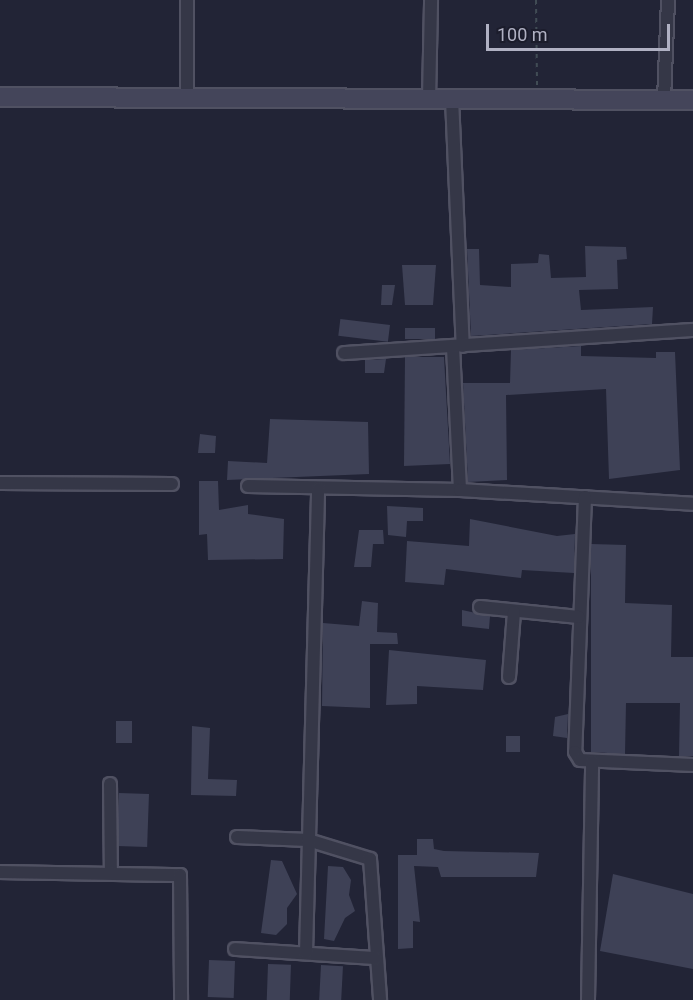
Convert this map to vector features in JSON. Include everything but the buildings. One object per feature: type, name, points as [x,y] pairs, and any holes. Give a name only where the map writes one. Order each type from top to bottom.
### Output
[{"type":"main road","points":[[0,97],[693,100]]},
{"type":"street","points":[[187,0],[187,98]]},
{"type":"street","points":[[429,99],[431,0]]},
{"type":"street","points":[[664,100],[668,0]]},
{"type":"street","points":[[452,99],[460,490]]},
{"type":"street","points":[[344,353],[693,330]]},
{"type":"street","points":[[0,483],[172,484]]},
{"type":"street","points":[[248,486],[460,490],[693,504]]},
{"type":"street","points":[[306,954],[318,488]]},
{"type":"street","points":[[585,497],[578,617],[575,752],[580,760],[693,765]]},
{"type":"street","points":[[480,606],[514,612],[578,617]]},
{"type":"street","points":[[509,677],[514,612]]},
{"type":"street","points":[[588,1000],[592,761]]},
{"type":"street","points":[[110,784],[111,873]]},
{"type":"street","points":[[237,837],[308,840],[370,859],[380,1000]]},
{"type":"street","points":[[0,872],[180,875],[181,1000]]},
{"type":"street","points":[[235,949],[376,958]]},
{"type":"path","points":[[536,0],[538,99]]}]
